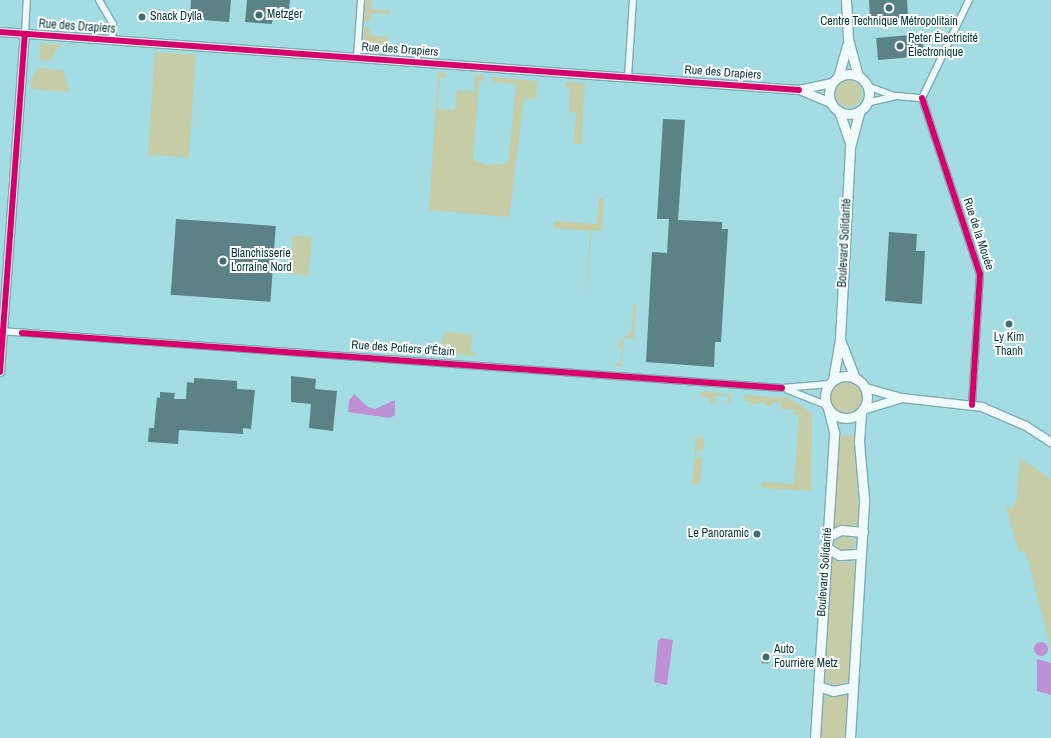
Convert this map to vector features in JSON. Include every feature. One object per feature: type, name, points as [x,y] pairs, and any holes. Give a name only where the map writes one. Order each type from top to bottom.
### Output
[{"type":"main road","points":[[846,0],[848,40],[858,76],[867,86],[863,107],[850,113],[840,111],[832,103],[835,80],[848,40]]},
{"type":"main road","points":[[835,80],[858,76]]},
{"type":"main road","name":"Boulevard Solidarité","points":[[831,382],[840,339],[850,147],[863,107]]},
{"type":"main road","name":"Boulevard Solidarité","points":[[840,111],[850,147]]},
{"type":"main road","name":"Boulevard Solidarité","points":[[840,339],[855,378]]},
{"type":"main road","points":[[850,738],[862,532],[862,411],[867,401],[866,388],[855,378],[845,376],[831,382],[825,393],[827,406],[844,418],[862,411]]},
{"type":"main road","name":"Boulevard Solidarité","points":[[815,738],[834,432],[827,406]]},
{"type":"main road","points":[[827,537],[841,530],[862,532]]},
{"type":"main road","points":[[826,547],[839,555],[861,554]]},
{"type":"main road","points":[[818,686],[833,691],[853,687]]},
{"type":"street","points":[[0,372],[1,331],[27,0]]},
{"type":"street","points":[[99,0],[113,24],[112,40]]},
{"type":"street","points":[[357,57],[361,0]]},
{"type":"street","points":[[628,77],[633,0]]},
{"type":"street","points":[[867,86],[897,96],[922,98],[969,0]]},
{"type":"street","name":"Rue des Drapiers","points":[[0,32],[799,90],[832,103]]},
{"type":"street","name":"Rue des Drapiers","points":[[799,90],[835,80]]},
{"type":"street","points":[[863,107],[897,96]]},
{"type":"street","name":"Rue de la Mouée","points":[[922,98],[980,274],[972,405]]},
{"type":"street","name":"Rue des Potiers d'Étain","points":[[1,331],[782,388],[831,382]]},
{"type":"street","name":"Rue des Potiers d'Étain","points":[[782,388],[827,406]]},
{"type":"street","points":[[866,388],[902,398],[972,405],[1006,416],[1051,442]]},
{"type":"street","points":[[862,411],[902,398]]},
{"type":"green space","points":[[366,0],[372,0],[371,9],[389,10],[389,14],[371,13],[370,22],[364,21]]},
{"type":"green space","points":[[364,27],[370,27],[369,35],[389,37],[388,44],[417,47],[416,52],[384,49],[384,46],[363,40]]},
{"type":"green space","points":[[40,43],[63,45],[55,51],[52,60],[40,61]]},
{"type":"green space","points":[[155,52],[196,55],[189,158],[148,155]]},
{"type":"green space","points":[[39,68],[63,70],[70,92],[31,89],[32,77]]},
{"type":"green space","points":[[438,72],[446,73],[446,77],[440,77],[438,109],[455,110],[457,90],[474,92],[475,75],[484,76],[484,81],[479,81],[473,160],[488,165],[508,163],[516,84],[493,82],[492,77],[537,81],[536,99],[524,99],[509,217],[429,210]]},
{"type":"green space","points":[[849,81],[858,85],[862,94],[858,103],[849,107],[840,103],[836,94],[840,85]]},
{"type":"green space","points":[[566,82],[585,83],[581,144],[574,144],[576,113],[569,112],[570,88],[565,87]]},
{"type":"green space","points":[[599,198],[604,198],[602,231],[592,230],[585,305],[590,231],[554,228],[554,221],[597,224]]},
{"type":"green space","points":[[293,235],[312,237],[308,276],[289,274]]},
{"type":"green space","points":[[636,304],[634,339],[624,338],[631,333],[633,306]]},
{"type":"green space","points":[[444,332],[472,334],[471,350],[477,356],[436,353],[436,348],[442,348]]},
{"type":"green space","points":[[624,338],[622,366],[615,366],[615,363],[621,363],[622,347],[616,347]]},
{"type":"green space","points":[[843,381],[849,381],[859,388],[862,397],[861,403],[855,410],[849,413],[843,413],[833,406],[830,400],[830,394],[837,384]]},
{"type":"green space","points":[[701,391],[731,394],[731,403],[727,403],[728,396],[716,395],[715,404],[710,403],[710,398],[700,397]]},
{"type":"green space","points":[[744,395],[789,398],[812,413],[811,491],[761,488],[762,482],[794,484],[799,415],[794,415],[794,409],[781,409],[781,403],[773,403],[772,407],[765,406],[765,402],[751,405],[751,401],[744,401]]},
{"type":"green space","points":[[839,435],[854,435],[859,524],[834,530]]},
{"type":"green space","points":[[696,437],[704,437],[703,451],[697,450],[696,458],[702,458],[700,484],[692,484]]},
{"type":"green space","points":[[1020,458],[1051,479],[1051,649],[1026,552],[1018,550],[1006,507],[1014,508],[1017,498]]},
{"type":"green space","points":[[844,535],[856,541],[853,549],[842,550],[833,543]]},
{"type":"green space","points":[[831,556],[843,562],[857,563],[850,677],[841,686],[826,682],[823,673]]},
{"type":"green space","points":[[842,694],[849,696],[846,738],[819,738],[822,698]]},
{"type":"shaded area","points":[[354,394],[368,407],[375,409],[395,400],[395,415],[390,418],[348,412],[349,401]]},
{"type":"shaded area","points":[[661,638],[673,640],[667,685],[654,682],[658,641]]},
{"type":"shaded area","points":[[1041,642],[1046,644],[1048,649],[1046,654],[1041,656],[1036,654],[1034,649],[1036,644]]},
{"type":"shaded area","points":[[1037,659],[1051,663],[1051,695],[1037,691]]},
{"type":"building","points":[[191,0],[231,0],[229,22],[190,19]]},
{"type":"building","name":"Metzger","points":[[247,0],[290,0],[289,9],[273,7],[272,24],[245,22]]},
{"type":"building","name":"Centre Technique Métropolitain","points":[[869,0],[907,0],[908,15],[901,15],[901,19],[870,21]]},
{"type":"building","name":"Peter Électricité Électronique","points":[[922,34],[924,56],[878,60],[876,38]]},
{"type":"building","points":[[663,119],[685,120],[678,220],[722,222],[722,229],[728,229],[721,342],[715,342],[714,367],[646,362],[652,252],[667,253],[669,219],[657,219]]},
{"type":"building","name":"Blanchisserie Lorraine Nord","points":[[176,219],[276,226],[270,302],[171,295]]},
{"type":"building","points":[[889,232],[917,234],[916,251],[925,251],[922,304],[885,301]]},
{"type":"building","points":[[291,376],[316,379],[315,389],[337,391],[333,431],[309,428],[311,404],[291,402]]},
{"type":"building","points":[[194,378],[237,381],[237,389],[255,390],[251,429],[243,428],[243,434],[179,430],[178,444],[148,442],[149,428],[154,428],[157,397],[160,398],[160,392],[175,393],[174,399],[186,399],[187,382],[194,383]]},
{"type":"building","name":"Auto Fourrière Metz","points":[[763,652],[770,653],[768,664],[761,663]]},
{"type":"cycle path","points":[[0,32],[799,90]]},
{"type":"cycle path","points":[[0,372],[25,34]]},
{"type":"cycle path","points":[[922,98],[980,274],[972,405]]},
{"type":"cycle path","points":[[22,333],[782,388]]},
{"type":"place","name":"Centre Technique Métropolitain","points":[[889,8]]},
{"type":"place","name":"Metzger","points":[[259,15]]},
{"type":"place","name":"Snack Dylla","points":[[142,17]]},
{"type":"place","name":"Peter Électricité Électronique","points":[[900,46]]},
{"type":"place","name":"Blanchisserie Lorraine Nord","points":[[223,261]]},
{"type":"place","name":"Ly Kim Thanh","points":[[1009,324]]},
{"type":"place","name":"Le Panoramic","points":[[757,534]]},
{"type":"place","name":"Auto Fourrière Metz","points":[[766,657]]}]
